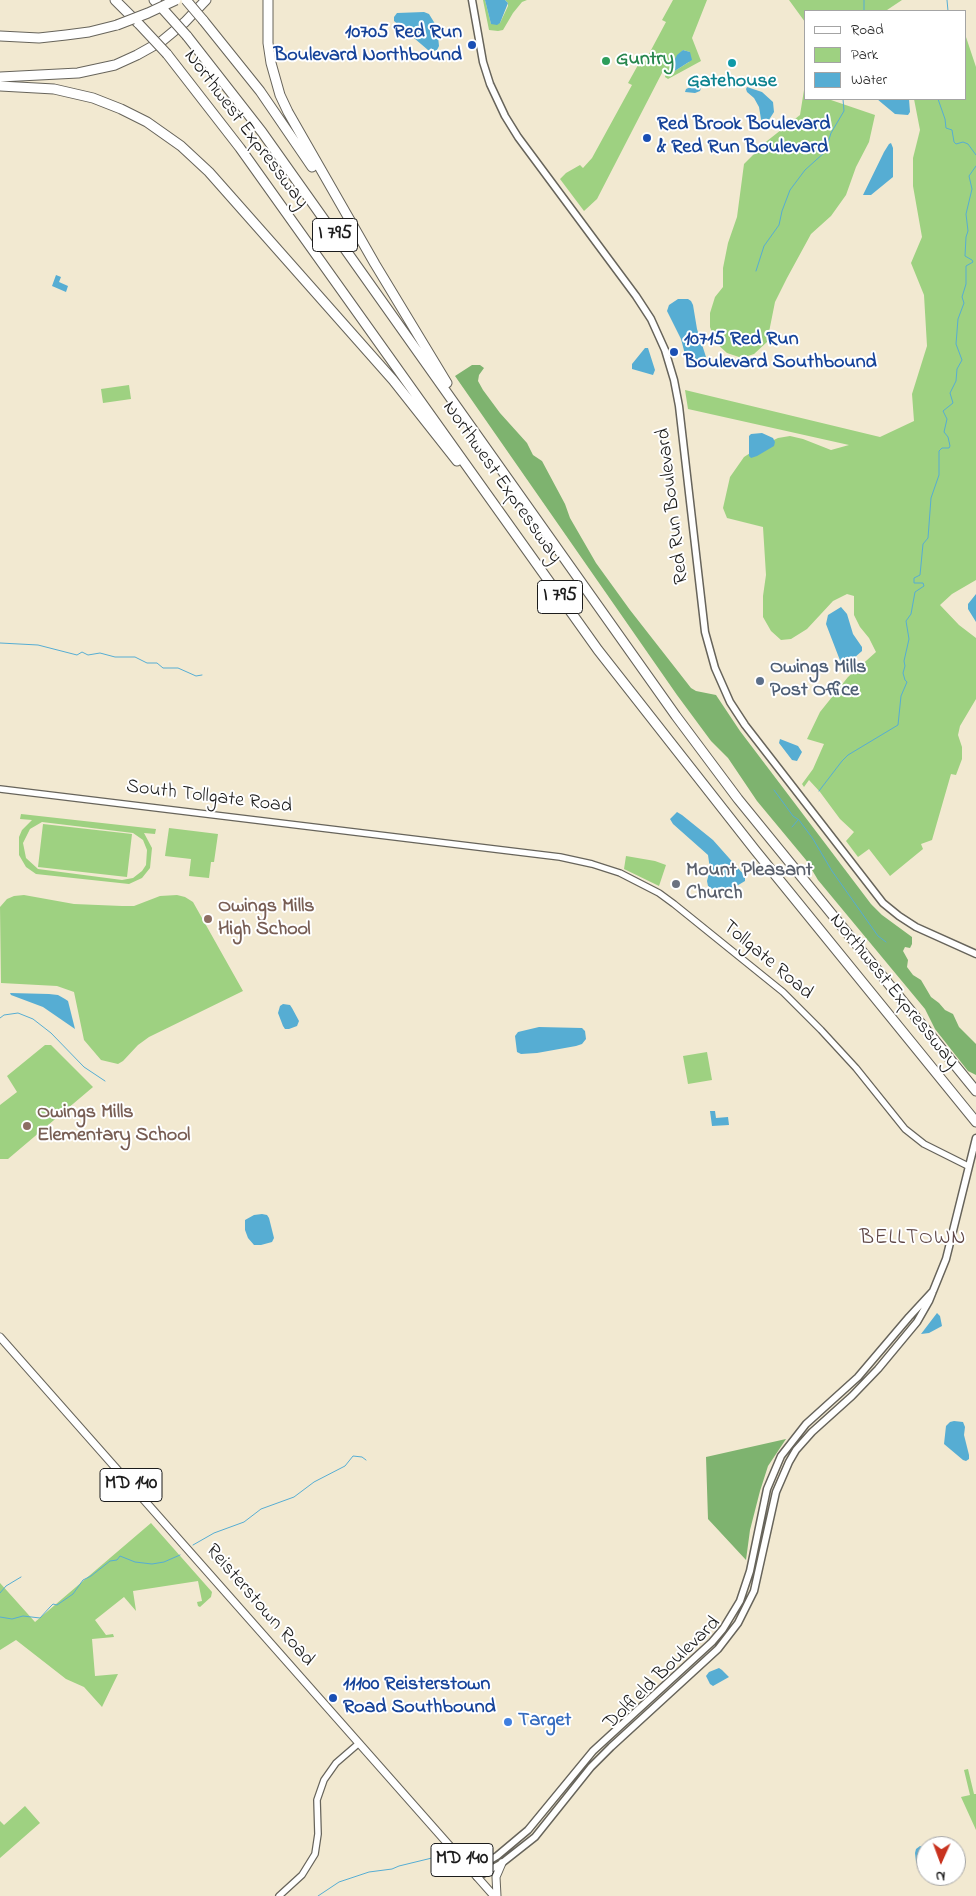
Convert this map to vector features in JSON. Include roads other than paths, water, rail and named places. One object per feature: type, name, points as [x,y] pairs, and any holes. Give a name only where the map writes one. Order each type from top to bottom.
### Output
[{"type":"highway","name":"Northwest Expressway","points":[[115,0],[166,54],[246,156],[598,650],[712,796],[976,1122]]},
{"type":"highway","points":[[0,36],[52,37],[89,32],[117,25],[176,0]]},
{"type":"highway","points":[[186,0],[240,66],[283,124],[375,264]]},
{"type":"highway","points":[[0,77],[78,73],[115,64],[148,50],[174,33],[206,0]]},
{"type":"highway","points":[[268,0],[268,42],[271,63],[280,94],[298,131],[478,438]]},
{"type":"highway","name":"Northwest Expressway","points":[[157,3],[187,36],[262,132],[676,716],[738,799],[976,1091]]},
{"type":"highway","points":[[0,86],[54,89],[100,101],[147,122],[170,137],[192,155],[215,178],[413,402],[512,531]]},
{"type":"main road","name":"Red Run Boulevard","points":[[472,0],[483,62],[492,89],[505,116],[518,137],[636,296],[651,319],[665,350],[678,397],[705,632],[715,668],[730,702],[745,725],[883,903],[916,927],[976,954]]},
{"type":"main road","name":"Dolfield Boulevard","points":[[475,1874],[502,1863],[535,1838],[610,1747],[730,1636],[754,1591],[776,1492],[796,1450],[812,1432],[852,1396],[878,1369],[917,1322],[934,1290],[946,1259],[976,1138]]},
{"type":"main road","name":"Dolfield Boulevard","points":[[475,1874],[528,1830],[593,1751],[712,1642],[723,1629],[740,1602],[750,1572],[767,1489],[773,1471],[782,1456],[797,1434],[858,1377],[925,1298],[934,1290]]},
{"type":"main road","name":"Reisterstown Road","points":[[0,1337],[358,1744],[496,1896]]},
{"type":"main road","points":[[496,1896],[496,1877],[502,1863]]},
{"type":"street","name":"South Tollgate Road","points":[[0,789],[414,840]]},
{"type":"street","name":"Tollgate Road","points":[[414,840],[537,854],[584,862],[620,874],[659,893],[769,981],[799,1008],[856,1068],[905,1129],[916,1139],[968,1166]]},
{"type":"street","points":[[279,1896],[302,1875],[315,1854],[318,1834],[317,1800],[328,1772],[358,1744]]},
{"type":"water","points":[[485,0],[505,0],[508,3],[500,23],[497,25],[491,24]]},
{"type":"water","points":[[424,12],[429,14],[437,27],[439,46],[434,51],[428,50],[394,21],[397,13]]},
{"type":"water","points":[[683,50],[690,52],[692,60],[670,74],[677,55]]},
{"type":"water","points":[[697,84],[702,85],[700,91],[695,93],[685,92],[686,89]]},
{"type":"water","points":[[747,87],[762,92],[773,102],[774,112],[765,126],[762,125],[759,107],[754,98],[747,92]]},
{"type":"water","points":[[878,100],[909,100],[910,112],[908,115],[895,114]]},
{"type":"water","points":[[891,143],[893,148],[893,177],[871,195],[863,195],[884,152]]},
{"type":"water","points":[[56,275],[61,277],[59,282],[68,286],[66,292],[52,286]]},
{"type":"water","points":[[678,299],[688,299],[693,305],[697,329],[706,357],[700,360],[698,364],[689,364],[687,362],[681,339],[667,311],[669,305]]},
{"type":"water","points":[[645,348],[648,348],[655,370],[653,375],[632,369],[632,364]]},
{"type":"water","points":[[762,433],[773,438],[774,446],[751,458],[749,456],[749,436]]},
{"type":"water","points":[[976,594],[976,622],[968,609],[968,604]]},
{"type":"water","points":[[841,607],[847,614],[853,634],[862,647],[862,651],[846,665],[841,663],[826,624],[828,615]]},
{"type":"water","points":[[780,739],[798,746],[802,752],[797,761],[792,760],[779,743]]},
{"type":"water","points":[[677,812],[713,840],[745,876],[745,881],[735,887],[723,890],[714,890],[708,886],[707,881],[710,869],[708,855],[673,824],[670,819]]},
{"type":"water","points":[[10,993],[58,995],[68,1001],[75,1029],[43,1007]]},
{"type":"water","points":[[283,1004],[290,1005],[292,1008],[299,1021],[297,1026],[285,1029],[283,1026],[278,1013],[280,1006]]},
{"type":"water","points":[[539,1027],[582,1028],[585,1031],[586,1039],[582,1044],[576,1046],[537,1053],[521,1054],[517,1052],[515,1036],[518,1032]]},
{"type":"water","points":[[710,1111],[715,1111],[716,1118],[728,1117],[729,1125],[712,1126]]},
{"type":"water","points":[[254,1215],[267,1215],[269,1218],[274,1238],[272,1242],[254,1245],[248,1238],[245,1230],[245,1220]]},
{"type":"water","points":[[937,1313],[940,1316],[942,1326],[929,1333],[921,1334]]},
{"type":"water","points":[[954,1421],[963,1422],[965,1427],[964,1435],[969,1455],[969,1459],[966,1461],[944,1444],[946,1426]]},
{"type":"water","points":[[719,1668],[729,1677],[713,1686],[706,1676],[709,1672]]},
{"type":"waterway","points":[[864,0],[864,10]]},
{"type":"waterway","points":[[947,0],[948,10]]},
{"type":"waterway","points":[[756,271],[764,246],[779,225],[790,190],[805,170],[825,152],[831,133],[844,111],[843,100]]},
{"type":"waterway","points":[[938,100],[946,128],[952,130],[954,142],[956,144],[963,142],[968,144],[976,155]]},
{"type":"waterway","points":[[819,791],[848,755],[898,725],[901,696],[907,682],[903,673],[909,639],[906,621],[911,614],[915,592],[924,586],[923,583],[914,583],[914,578],[920,575],[923,544],[928,538],[931,498],[939,475],[939,451],[950,446],[948,437],[944,432],[947,419],[943,411],[953,403],[950,393],[956,381],[957,369],[962,360],[956,344],[958,319],[964,303],[962,297],[966,284],[966,266],[973,262],[965,256],[968,231],[966,214],[972,189],[969,176],[976,166]]},
{"type":"waterway","points":[[0,643],[38,645],[77,655],[82,652],[88,655],[100,653],[115,657],[135,657],[147,663],[157,663],[163,668],[178,668],[196,676],[202,675]]},
{"type":"waterway","points":[[774,790],[813,839],[832,871],[878,936],[886,942]]},
{"type":"waterway","points":[[792,827],[798,820]]},
{"type":"waterway","points":[[0,1018],[4,1015],[18,1013],[33,1019],[51,1033],[84,1067],[105,1081]]},
{"type":"waterway","points":[[193,1545],[214,1533],[244,1522],[261,1509],[294,1497],[314,1482],[345,1466],[353,1456],[362,1457],[366,1460]]},
{"type":"waterway","points":[[0,1617],[12,1619],[23,1616],[40,1618],[53,1604],[57,1605],[73,1594],[83,1580],[110,1561],[117,1560],[120,1556],[135,1562],[152,1564],[164,1562],[180,1555]]},
{"type":"waterway","points":[[0,1593],[6,1586],[21,1577]]},
{"type":"waterway","points":[[318,1896],[339,1882],[369,1872],[392,1869],[436,1857]]},
{"type":"place","name":"10705 Red Run Boulevard Northbound","points":[[472,45]]},
{"type":"place","name":"Guntry","points":[[606,61]]},
{"type":"place","name":"Gatehouse","points":[[732,63]]},
{"type":"place","name":"Red Brook Boulevard & Red Run Boulevard","points":[[647,138]]},
{"type":"place","name":"10715 Red Run Boulevard Southbound","points":[[674,352]]},
{"type":"place","name":"Owings Mills Post Office","points":[[760,681]]},
{"type":"place","name":"Mount Pleasant Church","points":[[676,884]]},
{"type":"place","name":"Owings Mills High School","points":[[208,919]]},
{"type":"place","name":"Owings Mills Elementary School","points":[[27,1126]]},
{"type":"place","name":"11100 Reisterstown Road Southbound","points":[[333,1698]]},
{"type":"place","name":"Target","points":[[508,1722]]},
{"type":"district","name":"BELLTOWN","points":[[913,1240]]}]
